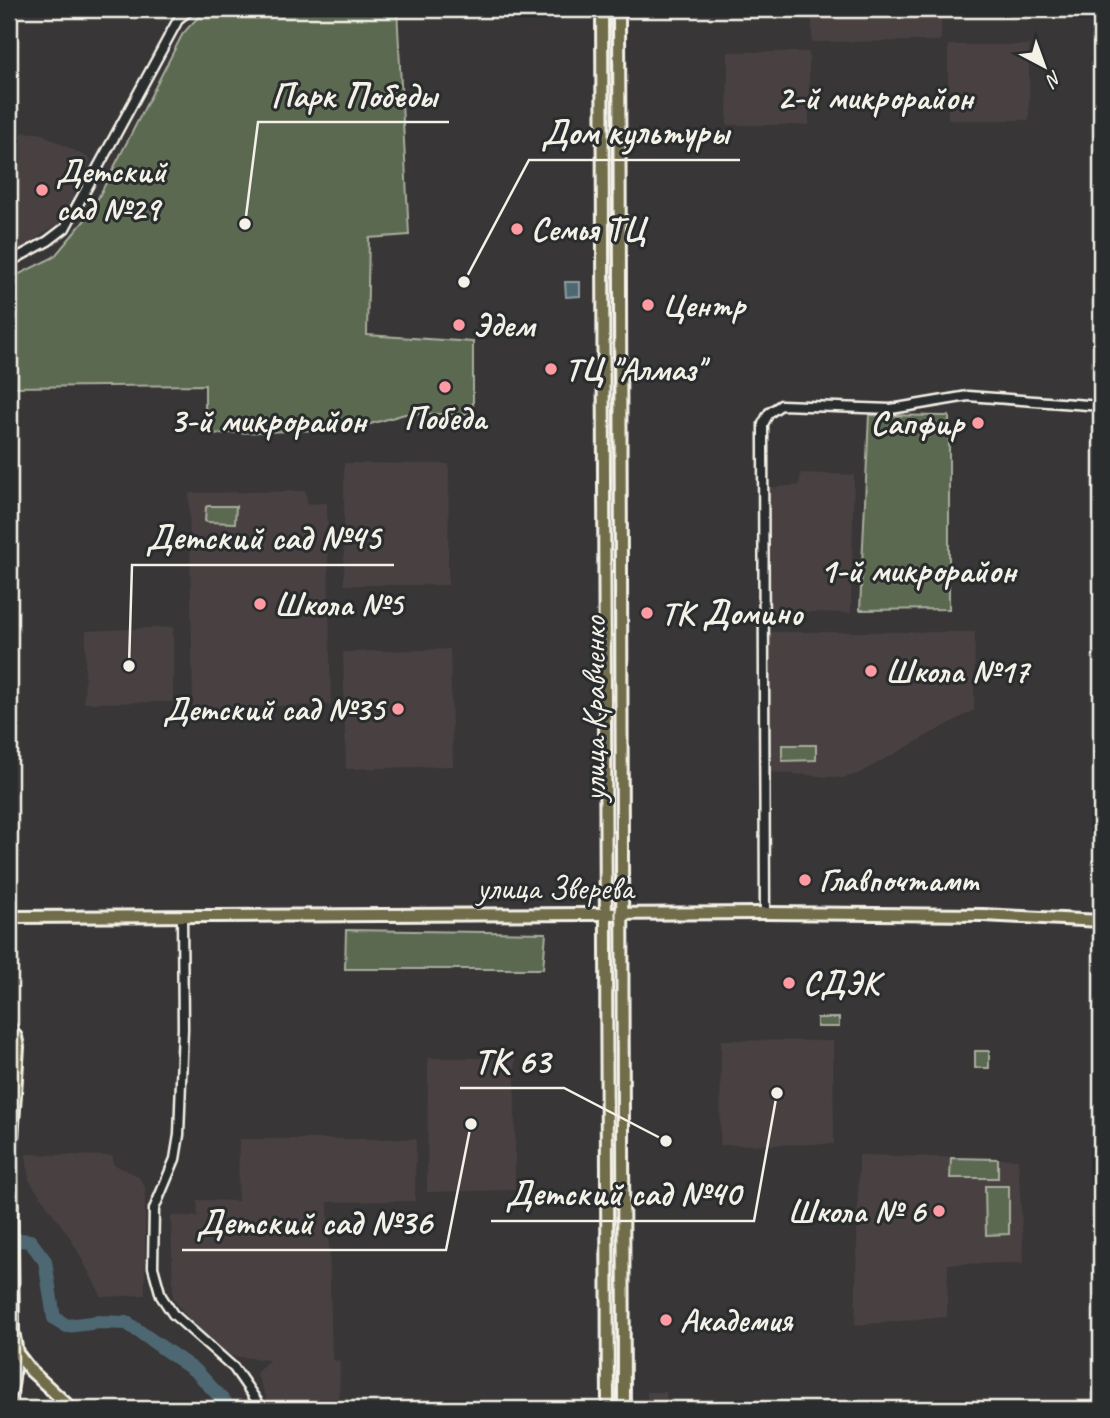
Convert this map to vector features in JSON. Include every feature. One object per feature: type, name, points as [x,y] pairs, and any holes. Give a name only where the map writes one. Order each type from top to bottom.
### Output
[{"type":"main road","name":"улица Кравченко","points":[[602,9],[608,1409]]},
{"type":"main road","name":"улица Кравченко","points":[[619,9],[624,1409]]},
{"type":"main road","name":"улица Зверева","points":[[9,917],[765,913],[984,915],[1101,922]]},
{"type":"main road","points":[[10,1028],[18,1047],[11,1155],[13,1351],[72,1409]]},
{"type":"street","points":[[9,261],[48,241],[65,228],[179,19],[191,9]]},
{"type":"street","points":[[603,178],[620,178]]},
{"type":"street","points":[[765,913],[763,441],[764,424],[769,412],[781,405],[793,404],[818,408],[891,409],[968,396],[1101,406]]},
{"type":"street","points":[[603,496],[621,496]]},
{"type":"street","points":[[603,549],[621,549]]},
{"type":"street","points":[[604,604],[620,603]]},
{"type":"street","points":[[604,659],[620,659]]},
{"type":"street","points":[[604,713],[620,713]]},
{"type":"street","points":[[604,750],[620,750]]},
{"type":"street","points":[[605,813],[621,813]]},
{"type":"street","points":[[182,916],[183,1028],[178,1135],[175,1159],[154,1209],[153,1267],[161,1296],[173,1314],[234,1368],[259,1404]]},
{"type":"street","points":[[605,994],[622,994]]},
{"type":"street","points":[[607,1208],[624,1206]]},
{"type":"street","points":[[607,1257],[624,1256]]},
{"type":"street","points":[[9,1405],[14,1383],[13,1351]]},
{"type":"shaded area","points":[[812,9],[941,9],[941,39],[812,42]]},
{"type":"shaded area","points":[[948,45],[1029,45],[1029,120],[948,120]]},
{"type":"shaded area","points":[[728,52],[809,52],[809,125],[727,125]]},
{"type":"shaded area","name":"Детский сад №29","points":[[9,132],[40,133],[91,159],[60,222],[17,252],[9,249]]},
{"type":"shaded area","points":[[344,463],[449,464],[448,585],[344,585]]},
{"type":"shaded area","points":[[801,473],[854,475],[851,613],[769,611],[766,488],[799,485]]},
{"type":"shaded area","name":"Школа №5","points":[[306,491],[307,504],[327,503],[331,705],[193,708],[189,493]]},
{"type":"shaded area","points":[[173,627],[173,702],[84,703],[86,631]]},
{"type":"shaded area","name":"Школа №17","points":[[768,632],[975,632],[974,710],[858,774],[843,778],[768,772]]},
{"type":"shaded area","name":"Детский сад №35","points":[[450,649],[453,766],[346,769],[343,652]]},
{"type":"shaded area","points":[[721,1040],[833,1041],[834,1144],[720,1145]]},
{"type":"shaded area","points":[[428,1058],[515,1058],[515,1190],[427,1192]]},
{"type":"shaded area","points":[[239,1139],[416,1139],[415,1201],[328,1202],[332,1360],[340,1361],[339,1409],[282,1409],[270,1406],[256,1373],[269,1360],[232,1356],[205,1340],[173,1298],[171,1216],[198,1216],[197,1200],[238,1201]]},
{"type":"shaded area","points":[[26,1154],[113,1156],[113,1164],[138,1176],[145,1187],[145,1295],[102,1297],[71,1239],[29,1180]]},
{"type":"shaded area","name":"Школа № 6","points":[[859,1155],[1018,1159],[1024,1263],[948,1264],[947,1317],[855,1325]]},
{"type":"shaded area","points":[[647,1392],[666,1392],[667,1402],[721,1403],[721,1409],[647,1409]]},
{"type":"green space","points":[[219,9],[397,9],[409,235],[369,238],[367,335],[473,342],[473,414],[405,414],[353,429],[205,434],[205,385],[9,387],[9,327],[14,323],[16,309],[9,302],[9,279],[54,257],[90,214],[182,35],[202,15]]},
{"type":"green space","points":[[869,415],[949,416],[949,609],[860,610]]},
{"type":"green space","points":[[208,506],[236,506],[235,523],[205,521]]},
{"type":"green space","points":[[782,745],[816,745],[816,760],[782,761]]},
{"type":"green space","points":[[346,930],[546,933],[543,969],[345,969]]},
{"type":"green space","points":[[817,1018],[839,1018],[839,1027],[817,1027]]},
{"type":"green space","points":[[975,1051],[989,1051],[989,1068],[975,1068]]},
{"type":"green space","points":[[951,1158],[998,1159],[998,1178],[950,1178]]},
{"type":"green space","points":[[985,1186],[1009,1186],[1009,1234],[986,1235]]},
{"type":"water","points":[[565,282],[580,282],[580,296],[566,297]]},
{"type":"waterway","points":[[9,1239],[30,1241],[45,1261],[54,1318],[67,1326],[99,1322],[127,1323],[197,1372],[231,1409]]},
{"type":"tram line","points":[[611,9],[618,1409]]},
{"type":"place","name":"Детский сад №29","points":[[42,190]]},
{"type":"place","name":"Парк Победы","points":[[245,224]]},
{"type":"place","name":"Семья ТЦ","points":[[517,229]]},
{"type":"place","name":"Дом культуры","points":[[464,282]]},
{"type":"place","name":"Центр","points":[[648,305]]},
{"type":"place","name":"Эдем","points":[[459,325]]},
{"type":"place","name":"ТЦ \"Алмаз\"","points":[[551,369]]},
{"type":"place","name":"Победа","points":[[445,387]]},
{"type":"place","name":"Сапфир","points":[[978,423]]},
{"type":"place","name":"Школа №5","points":[[260,604]]},
{"type":"place","name":"ТК Домино","points":[[647,613]]},
{"type":"place","name":"Детский сад №45","points":[[129,666]]},
{"type":"place","name":"Школа №17","points":[[871,671]]},
{"type":"place","name":"Детский сад №35","points":[[398,709]]},
{"type":"place","name":"Главпочтамт","points":[[805,880]]},
{"type":"place","name":"СДЭК","points":[[789,983]]},
{"type":"place","name":"Детский сад №40","points":[[777,1093]]},
{"type":"place","name":"Детский сад №36","points":[[471,1124]]},
{"type":"place","name":"ТК 63","points":[[666,1141]]},
{"type":"place","name":"Школа № 6","points":[[939,1211]]},
{"type":"place","name":"Академия","points":[[666,1320]]},
{"type":"district","name":"2-й микрорайон","points":[[875,97]]},
{"type":"district","name":"3-й микрорайон","points":[[268,420]]},
{"type":"district","name":"1-й микрорайон","points":[[918,570]]}]
